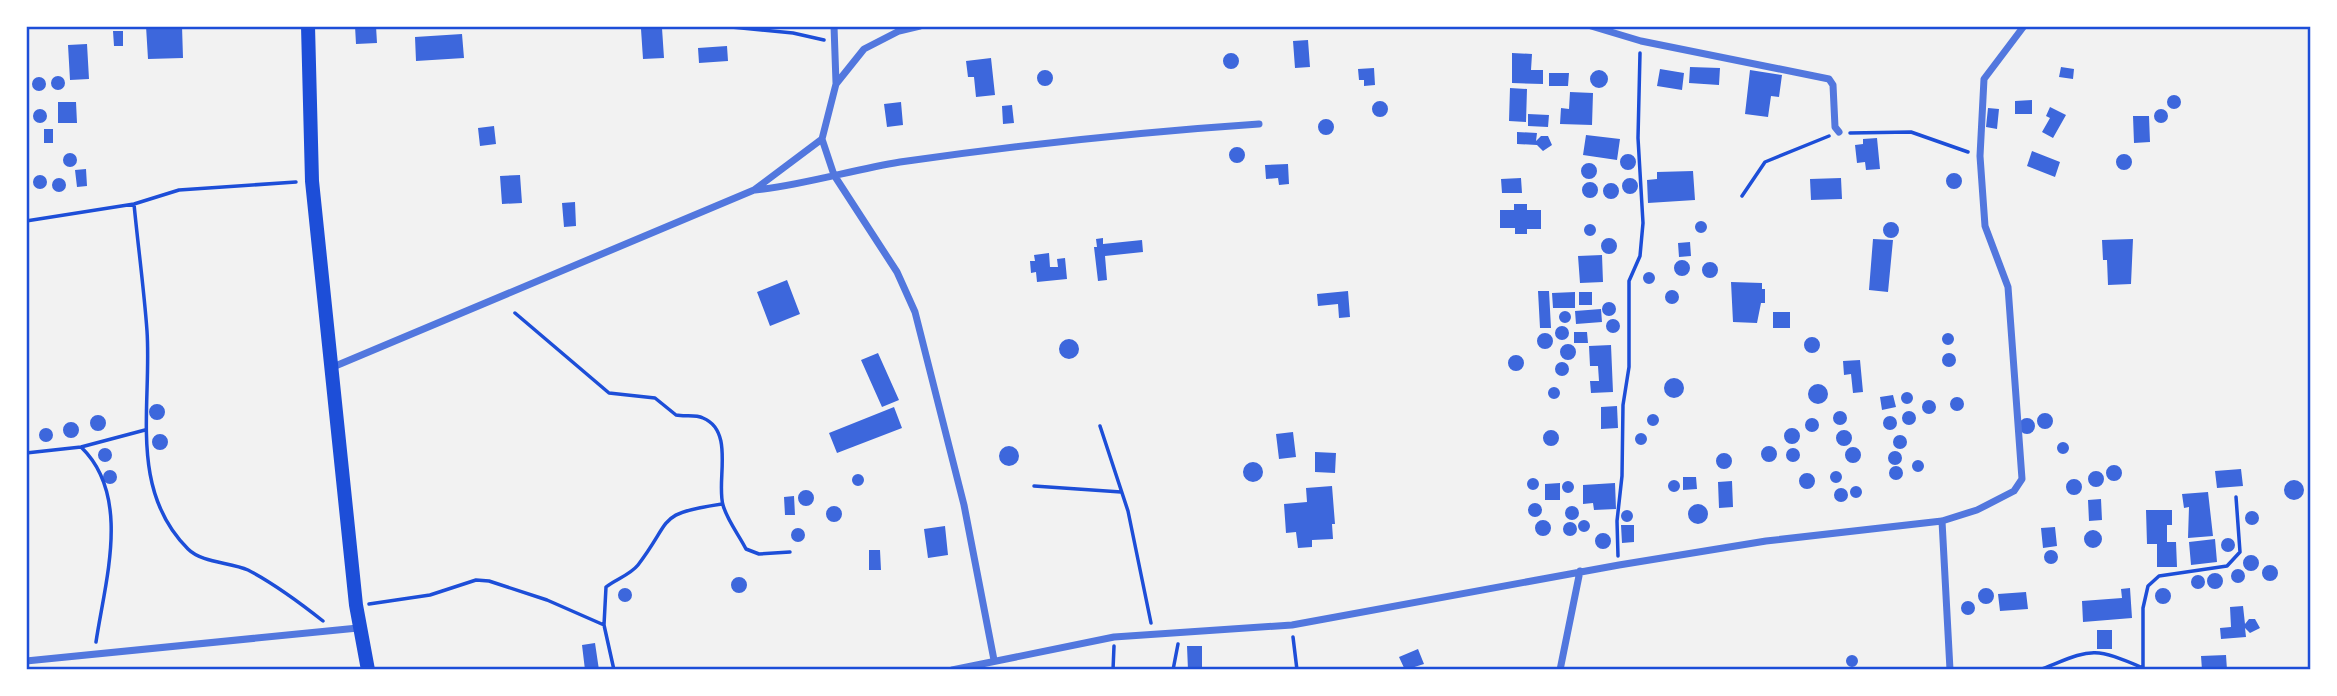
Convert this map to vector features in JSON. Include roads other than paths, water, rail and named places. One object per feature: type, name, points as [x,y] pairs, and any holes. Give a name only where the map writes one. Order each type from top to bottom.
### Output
[{"type":"main road","points":[[308,26],[312,181],[334,367],[358,628],[368,670]]},
{"type":"street","points":[[834,26],[832,42],[836,84],[822,139],[834,175],[897,272],[915,312],[964,505],[994,660]]},
{"type":"street","points":[[836,84],[864,48],[899,31],[920,26]]},
{"type":"street","points":[[1591,26],[1641,41],[1829,79],[1833,85],[1835,127],[1839,132]]},
{"type":"street","points":[[951,670],[1114,637],[1152,632],[1292,625],[1580,571],[1766,541],[1942,521],[1977,510],[2014,491],[2022,479],[2008,287],[1985,226],[1980,156],[1984,79],[2024,26]]},
{"type":"street","points":[[754,190],[783,187],[882,165],[1083,138],[1259,124]]},
{"type":"street","points":[[334,367],[754,190],[822,139]]},
{"type":"street","points":[[1942,521],[1950,670]]},
{"type":"street","points":[[1560,670],[1580,571]]},
{"type":"street","points":[[26,661],[358,628]]}]
